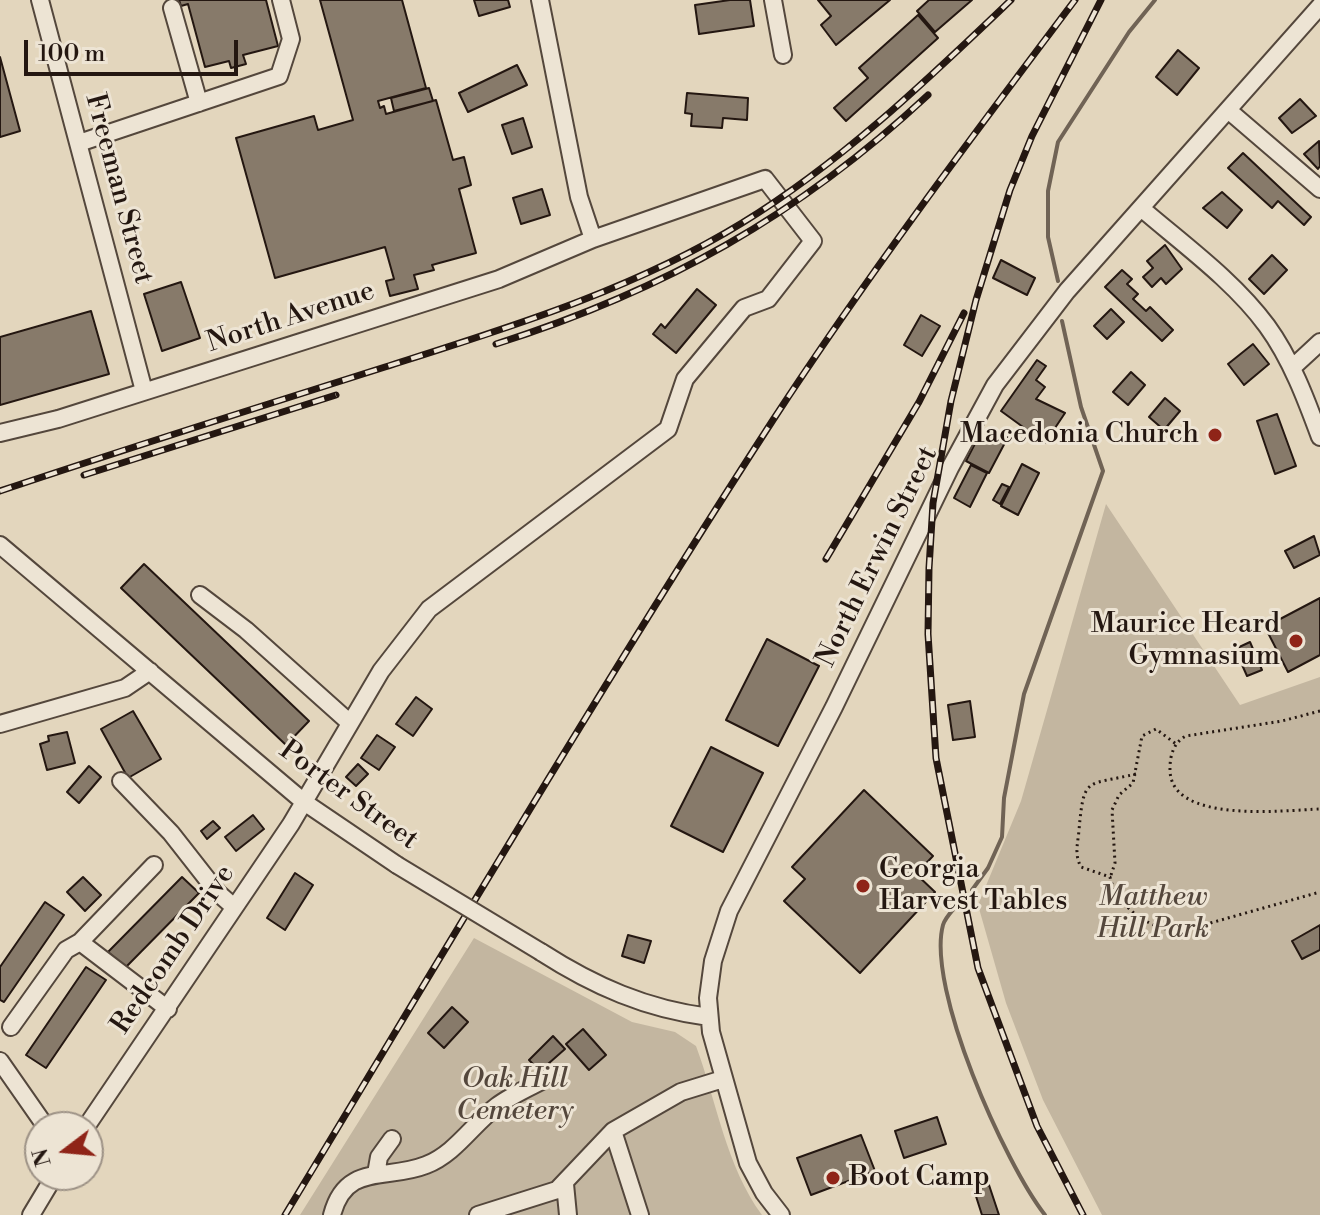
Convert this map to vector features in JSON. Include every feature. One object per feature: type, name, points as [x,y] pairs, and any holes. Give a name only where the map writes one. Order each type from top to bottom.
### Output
[{"type":"street","name":"Freeman Street","points":[[40,0],[144,391]]},
{"type":"street","points":[[79,143],[279,76],[291,39],[281,0]]},
{"type":"street","points":[[540,0],[579,197],[593,239]]},
{"type":"street","points":[[773,0],[783,55]]},
{"type":"street","points":[[172,8],[199,103]]},
{"type":"street","name":"North Erwin Street","points":[[781,1215],[764,1193],[748,1163],[723,1079],[709,1017],[713,961],[729,911],[978,413],[1030,336],[1228,110],[1317,14]]},
{"type":"street","points":[[1228,110],[1320,189]]},
{"type":"street","name":"North Avenue","points":[[0,433],[499,279],[593,239],[765,179],[813,241],[768,299],[744,308],[685,379],[668,429]]},
{"type":"street","points":[[1141,208],[1239,293],[1265,323],[1292,368],[1320,437]]},
{"type":"street","points":[[1292,368],[1320,342]]},
{"type":"street","name":"Redcomb Drive","points":[[97,1111],[304,802],[381,671],[429,609],[668,429]]},
{"type":"street","name":"Porter Street","points":[[4,549],[304,802],[397,865],[615,993],[659,1007],[709,1017]]},
{"type":"street","points":[[200,595],[246,630],[350,723]]},
{"type":"street","points":[[0,724],[125,688],[150,671]]},
{"type":"street","points":[[121,781],[171,833],[218,893],[234,907]]},
{"type":"street","points":[[11,1027],[66,950],[80,942],[154,865]]},
{"type":"street","points":[[80,942],[168,1009]]},
{"type":"street","points":[[0,1061],[35,1111]]},
{"type":"street","points":[[332,1215],[344,1188],[359,1178],[395,1174],[428,1165],[450,1151],[496,1107],[551,1076]]},
{"type":"street","points":[[478,1215],[549,1194],[565,1184],[590,1152],[613,1131],[681,1092],[723,1079]]},
{"type":"street","points":[[613,1131],[640,1215]]},
{"type":"street","points":[[376,1174],[379,1157],[392,1139]]},
{"type":"street","points":[[565,1184],[568,1215]]},
{"type":"street","points":[[31,1215],[45,1191]]},
{"type":"path","points":[[1176,744],[1198,733],[1282,721],[1320,711]]},
{"type":"path","points":[[1176,744],[1161,731],[1145,732],[1139,747],[1133,783],[1113,802],[1110,822],[1115,863],[1110,877],[1115,894],[1126,907],[1160,927],[1176,931],[1206,927],[1320,892]]},
{"type":"path","points":[[1176,744],[1171,778],[1179,791],[1194,801],[1251,812],[1320,809]]},
{"type":"path","points":[[1110,877],[1085,869],[1078,862],[1080,800],[1095,782],[1136,774]]},
{"type":"green space","name":"Matthew Hill Park","points":[[1106,504],[1240,705],[1320,677],[1320,1215],[1102,1215],[1043,1100],[1006,1003],[978,905],[1021,801]]},
{"type":"green space","name":"Oak Hill Cemetery","points":[[474,938],[632,1022],[675,1032],[696,1046],[739,1176],[762,1215],[300,1215]]},
{"type":"building","points":[[179,0],[266,0],[278,46],[243,55],[246,64],[231,68],[229,61],[205,67],[188,4],[181,6]]},
{"type":"building","points":[[320,0],[402,0],[426,88],[378,101],[380,108],[384,106],[386,114],[436,100],[453,160],[464,157],[471,185],[459,189],[476,253],[432,265],[434,270],[414,275],[418,289],[390,296],[386,281],[394,279],[385,247],[275,278],[236,138],[314,116],[318,130],[353,120]]},
{"type":"building","points":[[474,0],[508,0],[510,7],[479,16]]},
{"type":"building","points":[[750,0],[754,26],[699,34],[695,5]]},
{"type":"building","points":[[818,0],[890,0],[836,45],[821,25],[831,16]]},
{"type":"building","points":[[929,0],[972,0],[935,32],[917,11]]},
{"type":"building","points":[[918,15],[938,38],[846,121],[834,108],[868,78],[859,68]]},
{"type":"building","points":[[1178,50],[1199,68],[1177,95],[1156,77]]},
{"type":"building","points":[[0,57],[20,131],[0,137]]},
{"type":"building","points":[[517,65],[527,85],[468,112],[459,93]]},
{"type":"building","points":[[429,88],[433,101],[394,111],[391,98]]},
{"type":"building","points":[[687,93],[748,98],[747,120],[723,118],[722,128],[691,126],[692,114],[685,113]]},
{"type":"building","points":[[1300,99],[1316,116],[1292,133],[1279,118]]},
{"type":"building","points":[[523,118],[532,147],[512,154],[502,125]]},
{"type":"building","points":[[1319,141],[1320,166],[1318,169],[1304,154]]},
{"type":"building","points":[[1243,153],[1311,217],[1304,225],[1278,201],[1272,208],[1228,168]]},
{"type":"building","points":[[542,189],[550,215],[521,224],[513,198]]},
{"type":"building","points":[[1222,192],[1242,210],[1227,228],[1203,208]]},
{"type":"building","points":[[1165,245],[1182,269],[1166,284],[1161,278],[1152,287],[1143,277],[1153,268],[1147,261]]},
{"type":"building","points":[[1272,255],[1287,270],[1264,294],[1249,279]]},
{"type":"building","points":[[1001,260],[1035,278],[1027,295],[993,278]]},
{"type":"building","points":[[1122,270],[1132,279],[1127,284],[1138,294],[1133,299],[1146,311],[1150,307],[1173,330],[1162,341],[1105,287]]},
{"type":"building","points":[[181,282],[200,338],[162,351],[144,294]]},
{"type":"building","points":[[697,289],[716,305],[676,353],[653,334],[661,324],[665,328]]},
{"type":"building","points":[[1111,309],[1124,322],[1107,339],[1094,326]]},
{"type":"building","points":[[91,311],[109,374],[0,405],[0,337]]},
{"type":"building","points":[[921,315],[940,326],[922,356],[904,345]]},
{"type":"building","points":[[1253,344],[1269,364],[1244,385],[1228,364]]},
{"type":"building","points":[[1037,360],[1046,366],[1036,380],[1045,387],[1036,399],[1065,413],[1045,443],[1001,411]]},
{"type":"building","points":[[1131,372],[1145,385],[1128,405],[1113,392]]},
{"type":"building","points":[[1165,398],[1180,411],[1164,430],[1149,417]]},
{"type":"building","points":[[1277,414],[1296,466],[1275,474],[1257,421]]},
{"type":"building","points":[[993,429],[1008,437],[989,473],[966,461],[979,436],[987,441]]},
{"type":"building","points":[[1022,464],[1039,473],[1018,515],[1001,506]]},
{"type":"building","points":[[971,465],[987,473],[970,507],[954,498]]},
{"type":"building","points":[[1002,484],[1009,487],[1000,504],[993,500]]},
{"type":"building","points":[[1314,536],[1320,555],[1294,568],[1285,551]]},
{"type":"building","points":[[144,564],[309,721],[286,745],[121,588]]},
{"type":"building","name":"Maurice Heard Gymnasium","points":[[1320,598],[1320,655],[1288,672],[1265,627]]},
{"type":"building","points":[[767,639],[819,666],[778,746],[726,720]]},
{"type":"building","points":[[1250,642],[1262,670],[1247,676],[1235,649]]},
{"type":"building","points":[[416,697],[432,709],[413,736],[396,724]]},
{"type":"building","points":[[970,701],[975,737],[953,740],[948,705]]},
{"type":"building","points":[[133,711],[161,759],[128,778],[101,729]]},
{"type":"building","points":[[67,732],[75,763],[47,770],[40,744],[49,741],[48,736]]},
{"type":"building","points":[[377,735],[395,747],[379,770],[361,758]]},
{"type":"building","points":[[711,747],[763,773],[723,852],[671,826]]},
{"type":"building","points":[[358,764],[368,774],[356,786],[346,777]]},
{"type":"building","points":[[89,766],[101,777],[79,803],[67,792]]},
{"type":"building","name":"Georgia Harvest Tables","points":[[864,790],[933,856],[916,874],[935,892],[860,973],[784,901],[805,879],[792,867]]},
{"type":"building","points":[[253,815],[264,829],[236,851],[225,837]]},
{"type":"building","points":[[213,821],[220,828],[207,839],[201,831]]},
{"type":"building","points":[[295,873],[313,885],[285,930],[267,918]]},
{"type":"building","points":[[83,877],[101,895],[85,911],[67,892]]},
{"type":"building","points":[[182,877],[199,893],[125,968],[108,952]]},
{"type":"building","points":[[45,902],[64,915],[4,1002],[0,1000],[0,967]]},
{"type":"building","points":[[1320,925],[1320,950],[1302,959],[1292,941]]},
{"type":"building","points":[[628,935],[651,941],[644,963],[622,956]]},
{"type":"building","points":[[86,967],[106,980],[46,1068],[26,1055]]},
{"type":"building","points":[[452,1007],[468,1022],[444,1048],[428,1033]]},
{"type":"building","points":[[583,1029],[606,1055],[589,1070],[566,1044]]},
{"type":"building","points":[[553,1036],[565,1049],[540,1071],[529,1060]]},
{"type":"building","points":[[937,1117],[946,1144],[904,1158],[895,1131]]},
{"type":"building","points":[[861,1135],[875,1171],[811,1195],[797,1158]]},
{"type":"building","points":[[989,1185],[999,1215],[982,1215],[974,1190]]},
{"type":"waterway","points":[[1058,281],[1048,237],[1048,191],[1058,142],[1129,32],[1155,0]]},
{"type":"waterway","points":[[972,890],[988,868],[1002,837],[1004,798],[1024,694],[1103,471],[1081,407],[1062,321]]},
{"type":"waterway","points":[[957,905],[943,925],[941,953],[946,990],[957,1031],[1010,1157],[1045,1215]]},
{"type":"railway","points":[[0,491],[523,322],[657,268],[742,223],[814,174],[915,90],[1011,0]]},
{"type":"railway","points":[[285,1215],[587,716],[773,420],[882,260],[1075,0]]},
{"type":"railway","points":[[1083,1215],[1037,1126],[978,968],[936,758],[928,634],[933,503],[951,401],[976,300],[1010,190],[1032,136],[1101,0]]},
{"type":"railway","points":[[496,344],[617,299],[727,245],[829,177],[928,95]]},
{"type":"railway","points":[[826,559],[919,402],[964,313]]},
{"type":"railway","points":[[84,475],[336,395]]},
{"type":"place","name":"Macedonia Church","points":[[1215,435]]},
{"type":"place","name":"Maurice Heard Gymnasium","points":[[1296,641]]},
{"type":"place","name":"Georgia Harvest Tables","points":[[863,886]]},
{"type":"place","name":"Boot Camp","points":[[833,1178]]}]
